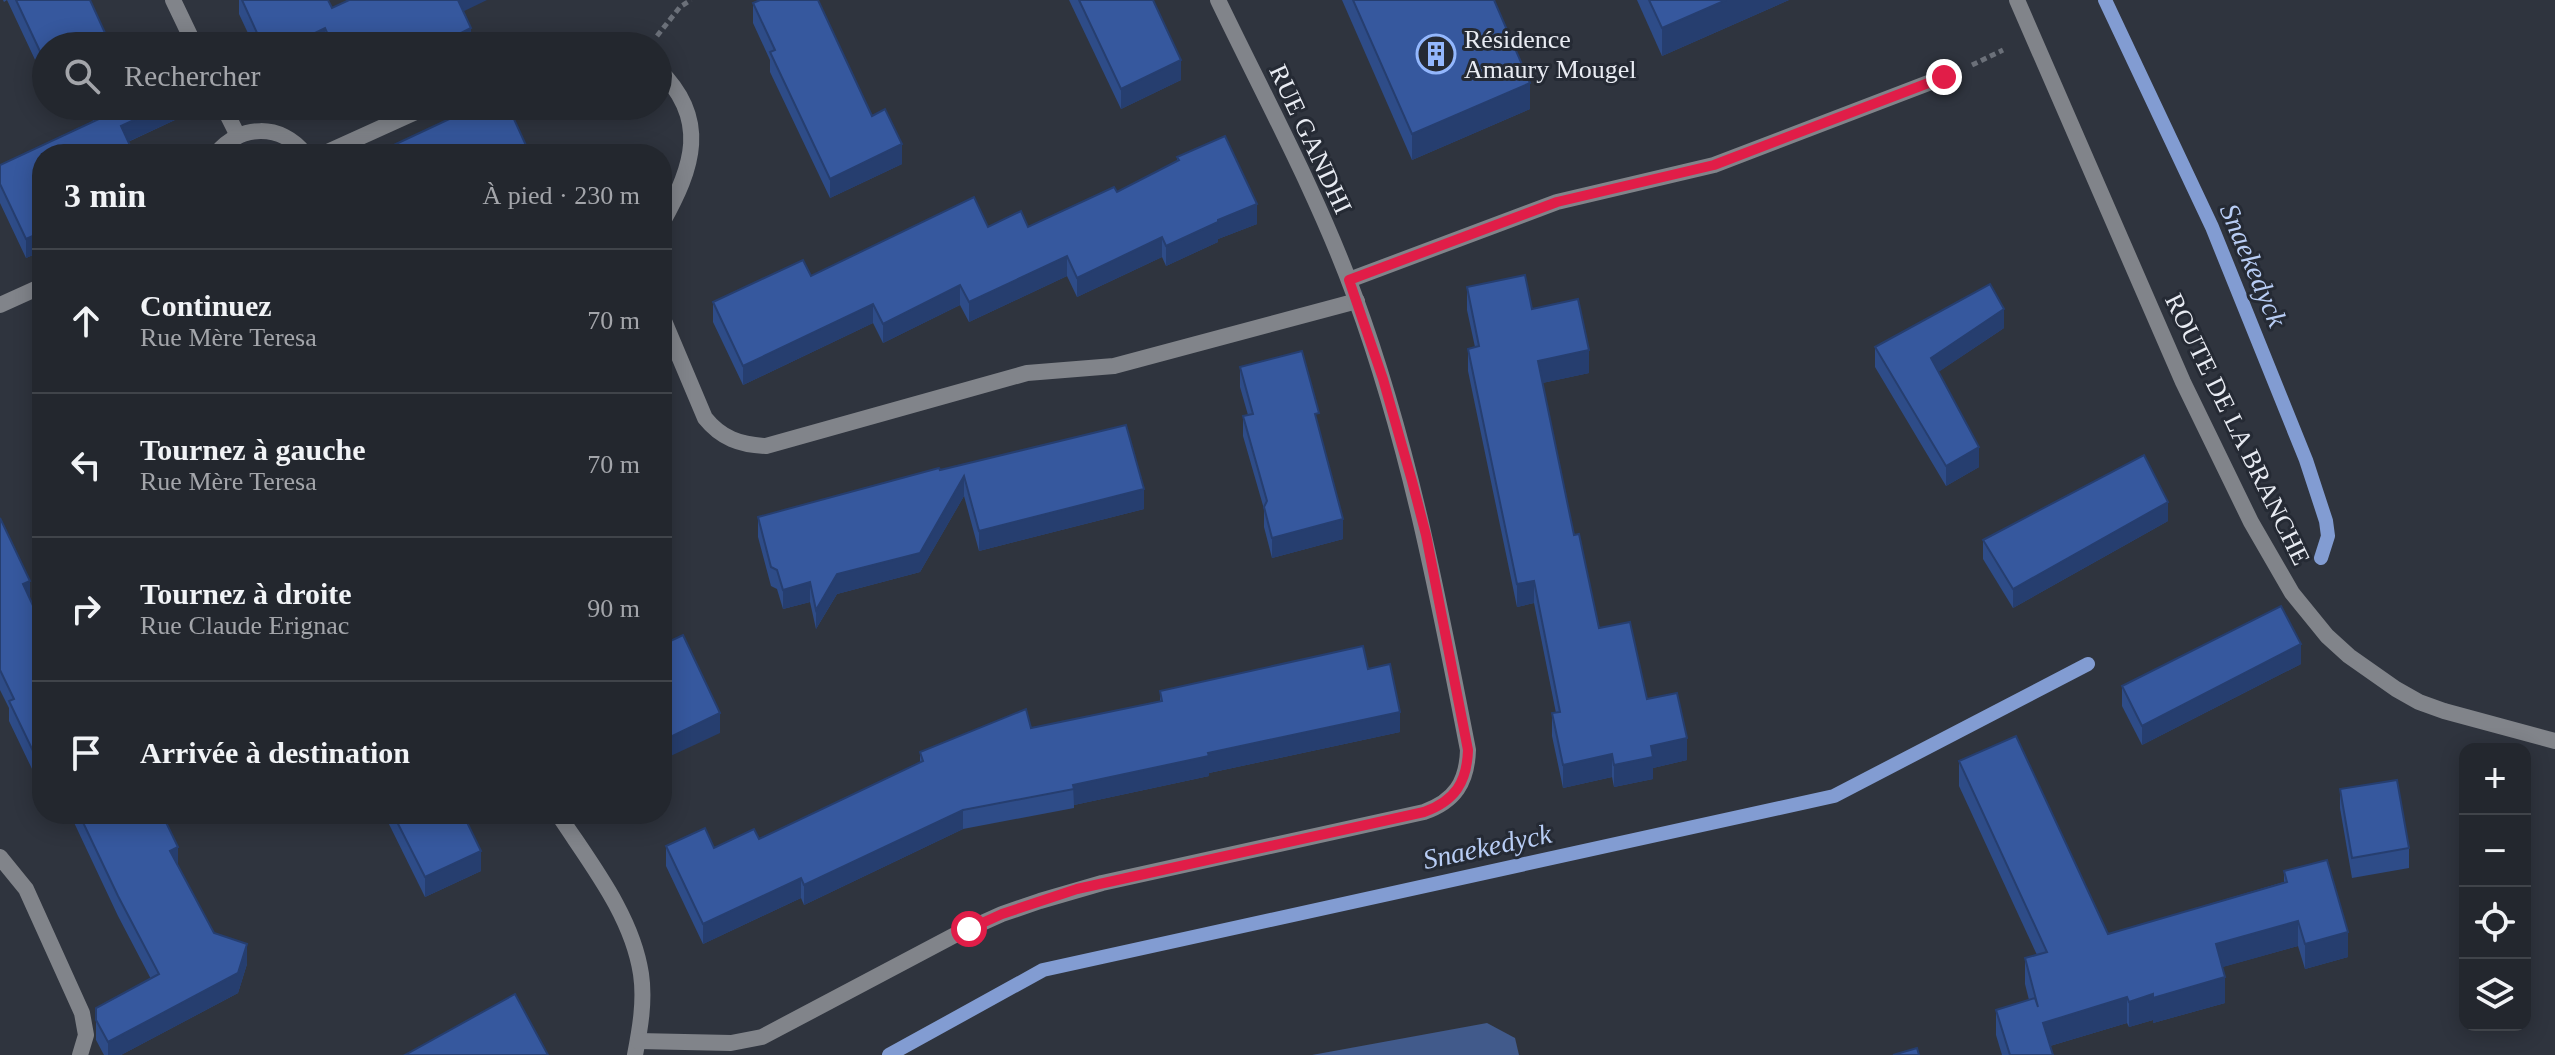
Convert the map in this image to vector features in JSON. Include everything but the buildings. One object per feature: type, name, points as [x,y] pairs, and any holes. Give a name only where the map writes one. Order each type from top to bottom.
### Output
[{"type":"street","points":[[173,0],[188,32]]},
{"type":"street","name":"RUE GANDHI","points":[[637,1048],[731,1043],[762,1037],[953,936],[1015,909],[1102,883],[1424,812],[1456,793],[1467,772],[1468,750],[1426,535],[1393,412],[1357,301],[1323,218],[1218,0]]},
{"type":"street","name":"ROUTE DE LA BRANCHE","points":[[2017,0],[2183,382],[2251,522],[2292,593],[2309,616],[2349,656],[2419,702],[2555,741]]},
{"type":"street","points":[[1349,280],[1557,202],[1714,165],[1944,77]]},
{"type":"street","points":[[672,86],[683,100],[689,115],[692,147],[681,187],[672,204]]},
{"type":"street","points":[[230,120],[238,136]]},
{"type":"street","points":[[345,144],[398,120]]},
{"type":"street","points":[[225,144],[256,130],[275,132],[295,144]]},
{"type":"street","points":[[0,305],[32,291]]},
{"type":"street","points":[[672,340],[699,405],[714,429],[738,442],[766,446],[1027,373],[1114,366],[1357,301]]},
{"type":"street","points":[[564,824],[614,901],[631,939],[639,965],[642,992],[637,1048]]},
{"type":"street","points":[[0,857],[26,889],[82,1013],[86,1035],[80,1055]]},
{"type":"path","points":[[660,32],[680,7],[691,0]]},
{"type":"path","points":[[1944,77],[2033,37]]},
{"type":"shaded area","points":[[1487,1023],[1515,1038],[1519,1055],[1312,1055]]},
{"type":"waterway","name":"Snaekedyck","points":[[2105,0],[2212,227],[2306,460],[2326,521],[2328,536],[2321,558]]},
{"type":"waterway","name":"Snaekedyck","points":[[889,1055],[1043,970],[1834,796],[2088,664]]},
{"type":"place","name":"Résidence Amaury Mougel","points":[[1436,54]]},
{"type":"route","points":[[969,929],[1002,914],[1077,889],[1424,812],[1448,799],[1463,783],[1468,750],[1426,535],[1393,412],[1349,280],[1557,202],[1714,165],[1944,77]]}]
